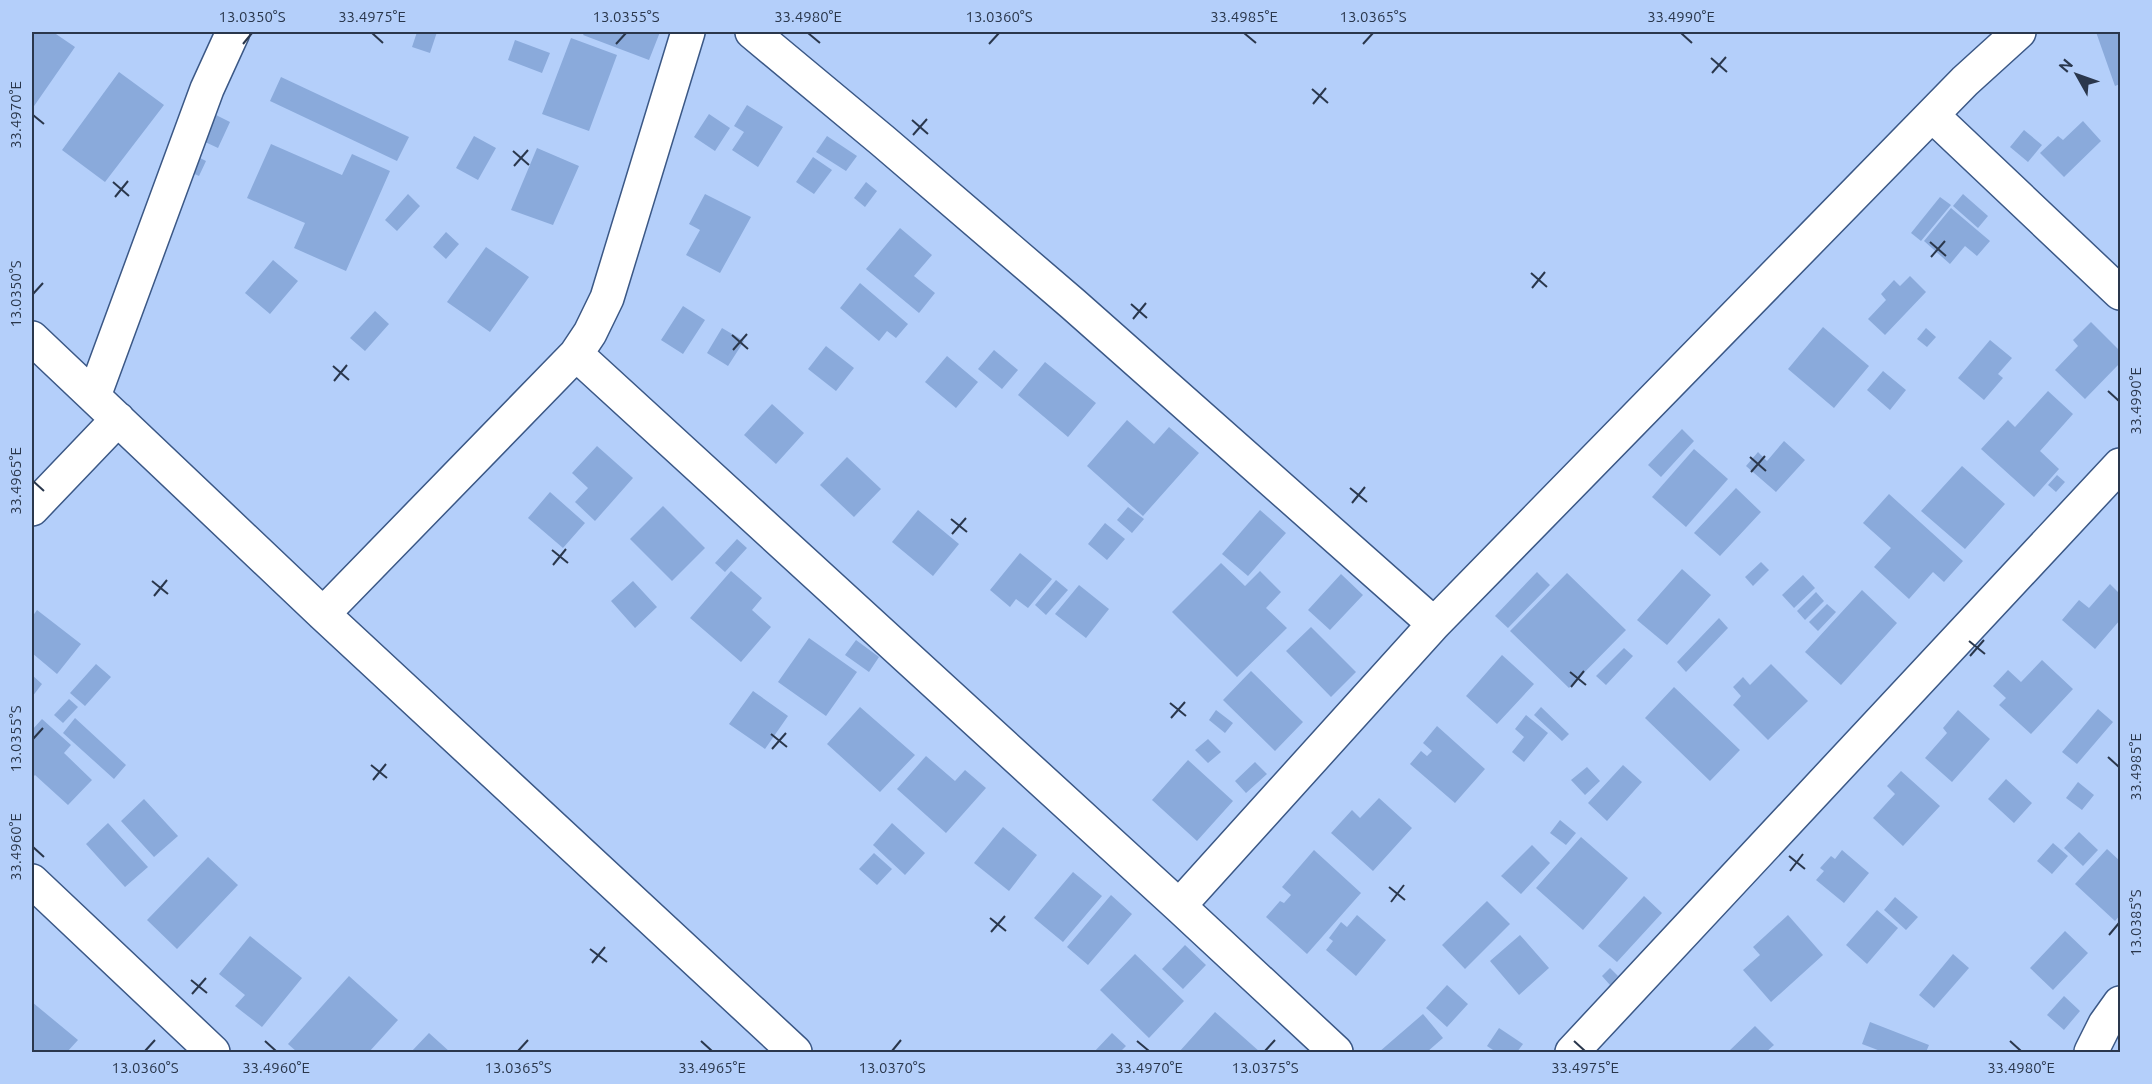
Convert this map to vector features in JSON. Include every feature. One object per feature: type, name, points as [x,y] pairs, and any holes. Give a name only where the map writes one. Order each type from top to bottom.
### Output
[{"type":"street","points":[[94,396],[207,89],[233,32]]},
{"type":"street","points":[[323,614],[576,354],[590,333],[607,298],[688,32]]},
{"type":"street","points":[[752,32],[1073,304],[1434,624]]},
{"type":"street","points":[[1179,906],[1434,624],[1965,81],[2019,32]]},
{"type":"street","points":[[1932,115],[2121,293]]},
{"type":"street","points":[[32,338],[323,614],[795,1053]]},
{"type":"street","points":[[576,354],[1179,906],[1336,1053]]},
{"type":"street","points":[[32,509],[118,419]]},
{"type":"street","points":[[1572,1053],[2121,465]]},
{"type":"street","points":[[32,881],[213,1053]]},
{"type":"street","points":[[2091,1053],[2105,1024],[2121,1003]]},
{"type":"building","points":[[32,32],[53,32],[75,47],[32,109]]},
{"type":"building","points":[[417,32],[437,32],[430,53],[412,47]]},
{"type":"building","points":[[585,32],[660,32],[649,60],[583,35]]},
{"type":"building","points":[[2096,32],[2120,32],[2120,84],[2115,86]]},
{"type":"building","points":[[571,38],[617,55],[589,131],[542,114]]},
{"type":"building","points":[[515,40],[550,53],[542,73],[508,60]]},
{"type":"building","points":[[119,72],[164,105],[105,182],[62,150]]},
{"type":"building","points":[[281,77],[409,137],[397,161],[270,101]]},
{"type":"building","points":[[747,105],[783,127],[758,167],[732,150],[744,132],[734,126]]},
{"type":"building","points":[[709,114],[730,128],[715,151],[694,137]]},
{"type":"building","points":[[216,115],[230,122],[218,148],[203,141]]},
{"type":"building","points":[[2083,121],[2101,141],[2064,177],[2040,153],[2058,136],[2063,140]]},
{"type":"building","points":[[2024,130],[2042,145],[2028,162],[2010,147]]},
{"type":"building","points":[[474,136],[496,148],[478,180],[456,168]]},
{"type":"building","points":[[827,136],[857,156],[846,171],[816,152]]},
{"type":"building","points":[[271,144],[342,175],[352,154],[390,171],[346,271],[294,248],[305,223],[247,198]]},
{"type":"building","points":[[537,148],[579,166],[553,225],[511,210]]},
{"type":"building","points":[[192,154],[206,161],[199,176],[186,170]]},
{"type":"building","points":[[813,157],[832,170],[814,194],[796,182]]},
{"type":"building","points":[[866,182],[877,191],[865,207],[854,198]]},
{"type":"building","points":[[408,194],[420,206],[397,231],[385,220]]},
{"type":"building","points":[[705,194],[751,217],[720,273],[686,255],[700,230],[689,224]]},
{"type":"building","points":[[1963,194],[1988,216],[1978,228],[1953,206]]},
{"type":"building","points":[[1940,197],[1951,205],[1921,241],[1911,233]]},
{"type":"building","points":[[1951,208],[1990,241],[1977,256],[1965,246],[1950,264],[1924,241]]},
{"type":"building","points":[[900,228],[932,255],[914,276],[935,293],[919,313],[866,269]]},
{"type":"building","points":[[446,232],[459,244],[446,259],[433,247]]},
{"type":"building","points":[[486,247],[529,277],[490,332],[447,302]]},
{"type":"building","points":[[273,260],[298,281],[270,314],[245,293]]},
{"type":"building","points":[[1910,276],[1926,292],[1885,335],[1868,319],[1886,300],[1881,294],[1894,280],[1900,286]]},
{"type":"building","points":[[860,283],[908,324],[896,338],[887,331],[879,341],[840,308]]},
{"type":"building","points":[[683,306],[705,320],[683,354],[661,340]]},
{"type":"building","points":[[375,311],[389,324],[365,351],[350,338]]},
{"type":"building","points":[[2091,322],[2120,351],[2120,363],[2085,399],[2055,370],[2078,346],[2073,340]]},
{"type":"building","points":[[1823,327],[1869,366],[1834,408],[1788,369]]},
{"type":"building","points":[[722,328],[744,341],[728,366],[707,353]]},
{"type":"building","points":[[1926,328],[1936,337],[1927,347],[1917,339]]},
{"type":"building","points":[[1990,340],[2012,358],[1998,374],[2003,378],[1984,400],[1958,378]]},
{"type":"building","points":[[826,346],[854,368],[836,391],[808,369]]},
{"type":"building","points":[[994,350],[1018,370],[1002,389],[978,369]]},
{"type":"building","points":[[947,356],[978,382],[956,408],[925,382]]},
{"type":"building","points":[[1045,362],[1096,403],[1068,437],[1018,395]]},
{"type":"building","points":[[1883,371],[1906,390],[1890,410],[1867,390]]},
{"type":"building","points":[[2048,391],[2073,414],[2040,451],[2059,469],[2034,497],[1981,449],[2008,420],[2015,427]]},
{"type":"building","points":[[772,404],[804,433],[776,464],[744,435]]},
{"type":"building","points":[[1127,420],[1154,444],[1169,427],[1199,453],[1143,516],[1087,466]]},
{"type":"building","points":[[1682,429],[1694,441],[1661,477],[1648,465]]},
{"type":"building","points":[[1784,441],[1805,460],[1776,492],[1746,466],[1758,452],[1767,461]]},
{"type":"building","points":[[597,446],[633,478],[595,521],[575,502],[588,488],[572,473]]},
{"type":"building","points":[[1694,449],[1728,479],[1686,527],[1652,497]]},
{"type":"building","points":[[847,457],[881,489],[854,517],[820,485]]},
{"type":"building","points":[[1962,466],[2005,504],[1965,549],[1921,511]]},
{"type":"building","points":[[2057,475],[2065,482],[2056,492],[2048,485]]},
{"type":"building","points":[[1736,488],[1761,512],[1720,556],[1694,533]]},
{"type":"building","points":[[550,492],[585,523],[563,548],[528,518]]},
{"type":"building","points":[[1889,494],[1963,561],[1944,582],[1933,572],[1909,599],[1874,567],[1891,548],[1863,523]]},
{"type":"building","points":[[663,506],[705,548],[672,581],[630,539]]},
{"type":"building","points":[[1128,507],[1144,519],[1132,533],[1117,520]]},
{"type":"building","points":[[918,510],[959,544],[933,576],[892,542]]},
{"type":"building","points":[[1260,510],[1286,533],[1248,576],[1222,554]]},
{"type":"building","points":[[1105,523],[1125,539],[1107,560],[1088,544]]},
{"type":"building","points":[[737,539],[747,548],[725,572],[715,563]]},
{"type":"building","points":[[1020,553],[1052,579],[1028,608],[1016,599],[1010,607],[990,590]]},
{"type":"building","points":[[1761,562],[1769,570],[1753,586],[1745,577]]},
{"type":"building","points":[[1221,563],[1245,586],[1260,571],[1281,592],[1266,608],[1287,628],[1237,677],[1172,612]]},
{"type":"building","points":[[1682,569],[1711,595],[1667,645],[1637,620]]},
{"type":"building","points":[[731,571],[762,598],[752,610],[771,627],[741,662],[690,618]]},
{"type":"building","points":[[1537,572],[1550,585],[1508,628],[1495,616]]},
{"type":"building","points":[[1567,573],[1626,630],[1569,688],[1510,631]]},
{"type":"building","points":[[1341,574],[1363,595],[1330,630],[1308,610]]},
{"type":"building","points":[[1803,575],[1815,588],[1794,608],[1782,595]]},
{"type":"building","points":[[1056,580],[1068,590],[1046,615],[1035,605]]},
{"type":"building","points":[[633,581],[657,607],[635,628],[611,601]]},
{"type":"building","points":[[2110,584],[2120,594],[2120,620],[2095,649],[2062,620],[2079,600],[2089,608]]},
{"type":"building","points":[[1079,585],[1109,609],[1086,638],[1055,614]]},
{"type":"building","points":[[1862,590],[1897,623],[1841,685],[1805,652]]},
{"type":"building","points":[[1816,592],[1824,601],[1805,620],[1797,611]]},
{"type":"building","points":[[1827,604],[1836,612],[1818,631],[1809,622]]},
{"type":"building","points":[[37,610],[81,644],[57,674],[32,653],[32,617]]},
{"type":"building","points":[[1719,618],[1728,628],[1686,672],[1677,662]]},
{"type":"building","points":[[1311,627],[1356,672],[1331,697],[1286,651]]},
{"type":"building","points":[[809,638],[857,672],[826,716],[778,682]]},
{"type":"building","points":[[856,640],[879,657],[869,672],[845,655]]},
{"type":"building","points":[[1624,648],[1633,656],[1606,685],[1596,676]]},
{"type":"building","points":[[1502,655],[1534,684],[1497,724],[1466,696]]},
{"type":"building","points":[[2042,660],[2073,689],[2031,734],[1999,705],[2006,698],[1993,686],[2008,670],[2021,682]]},
{"type":"building","points":[[96,664],[111,677],[85,706],[70,693]]},
{"type":"building","points":[[1771,664],[1808,701],[1768,740],[1733,705],[1741,696],[1733,687],[1743,677],[1750,685]]},
{"type":"building","points":[[1251,671],[1303,722],[1275,751],[1223,700]]},
{"type":"building","points":[[32,675],[42,684],[32,697]]},
{"type":"building","points":[[1674,687],[1740,750],[1710,781],[1645,718]]},
{"type":"building","points":[[753,691],[788,716],[765,749],[729,724]]},
{"type":"building","points":[[69,699],[78,707],[63,723],[54,715]]},
{"type":"building","points":[[860,707],[915,755],[880,792],[827,744]]},
{"type":"building","points":[[1541,707],[1569,734],[1562,741],[1534,715]]},
{"type":"building","points":[[2098,709],[2113,722],[2077,764],[2062,752]]},
{"type":"building","points":[[1216,710],[1233,723],[1225,733],[1209,720]]},
{"type":"building","points":[[1958,710],[1990,739],[1952,782],[1925,758],[1947,733],[1943,728]]},
{"type":"building","points":[[1526,715],[1548,733],[1524,762],[1512,752],[1524,737],[1515,729]]},
{"type":"building","points":[[75,718],[126,765],[114,779],[63,733]]},
{"type":"building","points":[[42,719],[71,745],[64,753],[92,780],[68,805],[35,775],[32,778],[32,730]]},
{"type":"building","points":[[1437,726],[1485,769],[1455,803],[1410,764],[1421,751],[1427,756],[1432,751],[1423,743]]},
{"type":"building","points":[[1208,739],[1221,752],[1208,763],[1195,750]]},
{"type":"building","points":[[926,756],[955,781],[965,770],[986,788],[946,833],[897,789]]},
{"type":"building","points":[[1188,760],[1233,801],[1197,841],[1152,800]]},
{"type":"building","points":[[1255,762],[1267,774],[1246,793],[1235,781]]},
{"type":"building","points":[[1623,765],[1642,782],[1607,821],[1588,803]]},
{"type":"building","points":[[1587,767],[1600,781],[1585,795],[1571,780]]},
{"type":"building","points":[[1901,771],[1940,806],[1903,846],[1873,818],[1895,794],[1887,786]]},
{"type":"building","points":[[2006,779],[2032,803],[2014,823],[1988,799]]},
{"type":"building","points":[[2078,782],[2094,795],[2082,810],[2066,798]]},
{"type":"building","points":[[1379,798],[1412,828],[1373,871],[1331,833],[1352,810],[1360,818]]},
{"type":"building","points":[[144,799],[178,836],[154,857],[121,821]]},
{"type":"building","points":[[1560,820],[1576,833],[1566,845],[1550,833]]},
{"type":"building","points":[[108,823],[148,867],[125,887],[86,844]]},
{"type":"building","points":[[892,823],[925,853],[905,875],[873,845]]},
{"type":"building","points":[[1003,827],[1037,855],[1009,891],[974,863]]},
{"type":"building","points":[[2079,832],[2098,850],[2083,866],[2064,848]]},
{"type":"building","points":[[1581,837],[1628,878],[1583,930],[1536,888]]},
{"type":"building","points":[[2053,843],[2068,856],[2052,874],[2037,861]]},
{"type":"building","points":[[1532,845],[1550,863],[1521,894],[1501,876]]},
{"type":"building","points":[[2107,849],[2120,861],[2120,915],[2115,921],[2075,884]]},
{"type":"building","points":[[1314,850],[1361,893],[1307,954],[1266,917],[1280,901],[1284,903],[1291,895],[1282,887]]},
{"type":"building","points":[[1842,850],[1869,873],[1844,903],[1816,880],[1824,871],[1820,868],[1831,856],[1835,859]]},
{"type":"building","points":[[874,853],[892,869],[877,885],[859,869]]},
{"type":"building","points":[[208,857],[238,885],[177,949],[147,920]]},
{"type":"building","points":[[1073,872],[1102,896],[1063,942],[1034,918]]},
{"type":"building","points":[[1111,895],[1132,914],[1088,965],[1067,947]]},
{"type":"building","points":[[1644,896],[1662,913],[1617,962],[1598,946]]},
{"type":"building","points":[[1895,897],[1918,917],[1906,930],[1884,910]]},
{"type":"building","points":[[1487,901],[1510,924],[1465,969],[1442,945]]},
{"type":"building","points":[[1877,910],[1898,928],[1867,964],[1846,945]]},
{"type":"building","points":[[1357,915],[1386,940],[1356,976],[1326,950],[1333,941],[1329,938],[1341,922],[1347,927]]},
{"type":"building","points":[[1788,915],[1823,955],[1771,1002],[1743,970],[1760,955],[1753,947]]},
{"type":"building","points":[[2065,931],[2088,953],[2053,990],[2030,968]]},
{"type":"building","points":[[1520,935],[1549,968],[1519,995],[1490,961]]},
{"type":"building","points":[[250,936],[302,978],[262,1027],[235,1006],[245,995],[219,974]]},
{"type":"building","points":[[1185,945],[1206,965],[1183,989],[1162,969]]},
{"type":"building","points":[[1135,954],[1184,1001],[1149,1038],[1100,990]]},
{"type":"building","points":[[1953,954],[1969,968],[1934,1008],[1919,995]]},
{"type":"building","points":[[1610,968],[1618,976],[1610,985],[1602,976]]},
{"type":"building","points":[[349,976],[398,1020],[369,1052],[297,1052],[288,1044]]},
{"type":"building","points":[[1447,985],[1468,1004],[1447,1027],[1426,1008]]},
{"type":"building","points":[[2064,996],[2080,1011],[2064,1030],[2047,1015]]},
{"type":"building","points":[[32,1002],[78,1040],[67,1052],[32,1052],[34,1051],[32,1049]]},
{"type":"building","points":[[1215,1012],[1260,1052],[1179,1052]]},
{"type":"building","points":[[1423,1014],[1443,1038],[1427,1052],[1379,1052]]},
{"type":"building","points":[[1870,1022],[1929,1045],[1926,1052],[1883,1052],[1862,1044]]},
{"type":"building","points":[[1755,1026],[1774,1045],[1766,1052],[1728,1052]]},
{"type":"building","points":[[1499,1028],[1523,1044],[1517,1052],[1496,1052],[1487,1046]]},
{"type":"building","points":[[429,1033],[450,1052],[411,1052]]},
{"type":"building","points":[[1112,1033],[1126,1046],[1120,1052],[1094,1052]]}]
